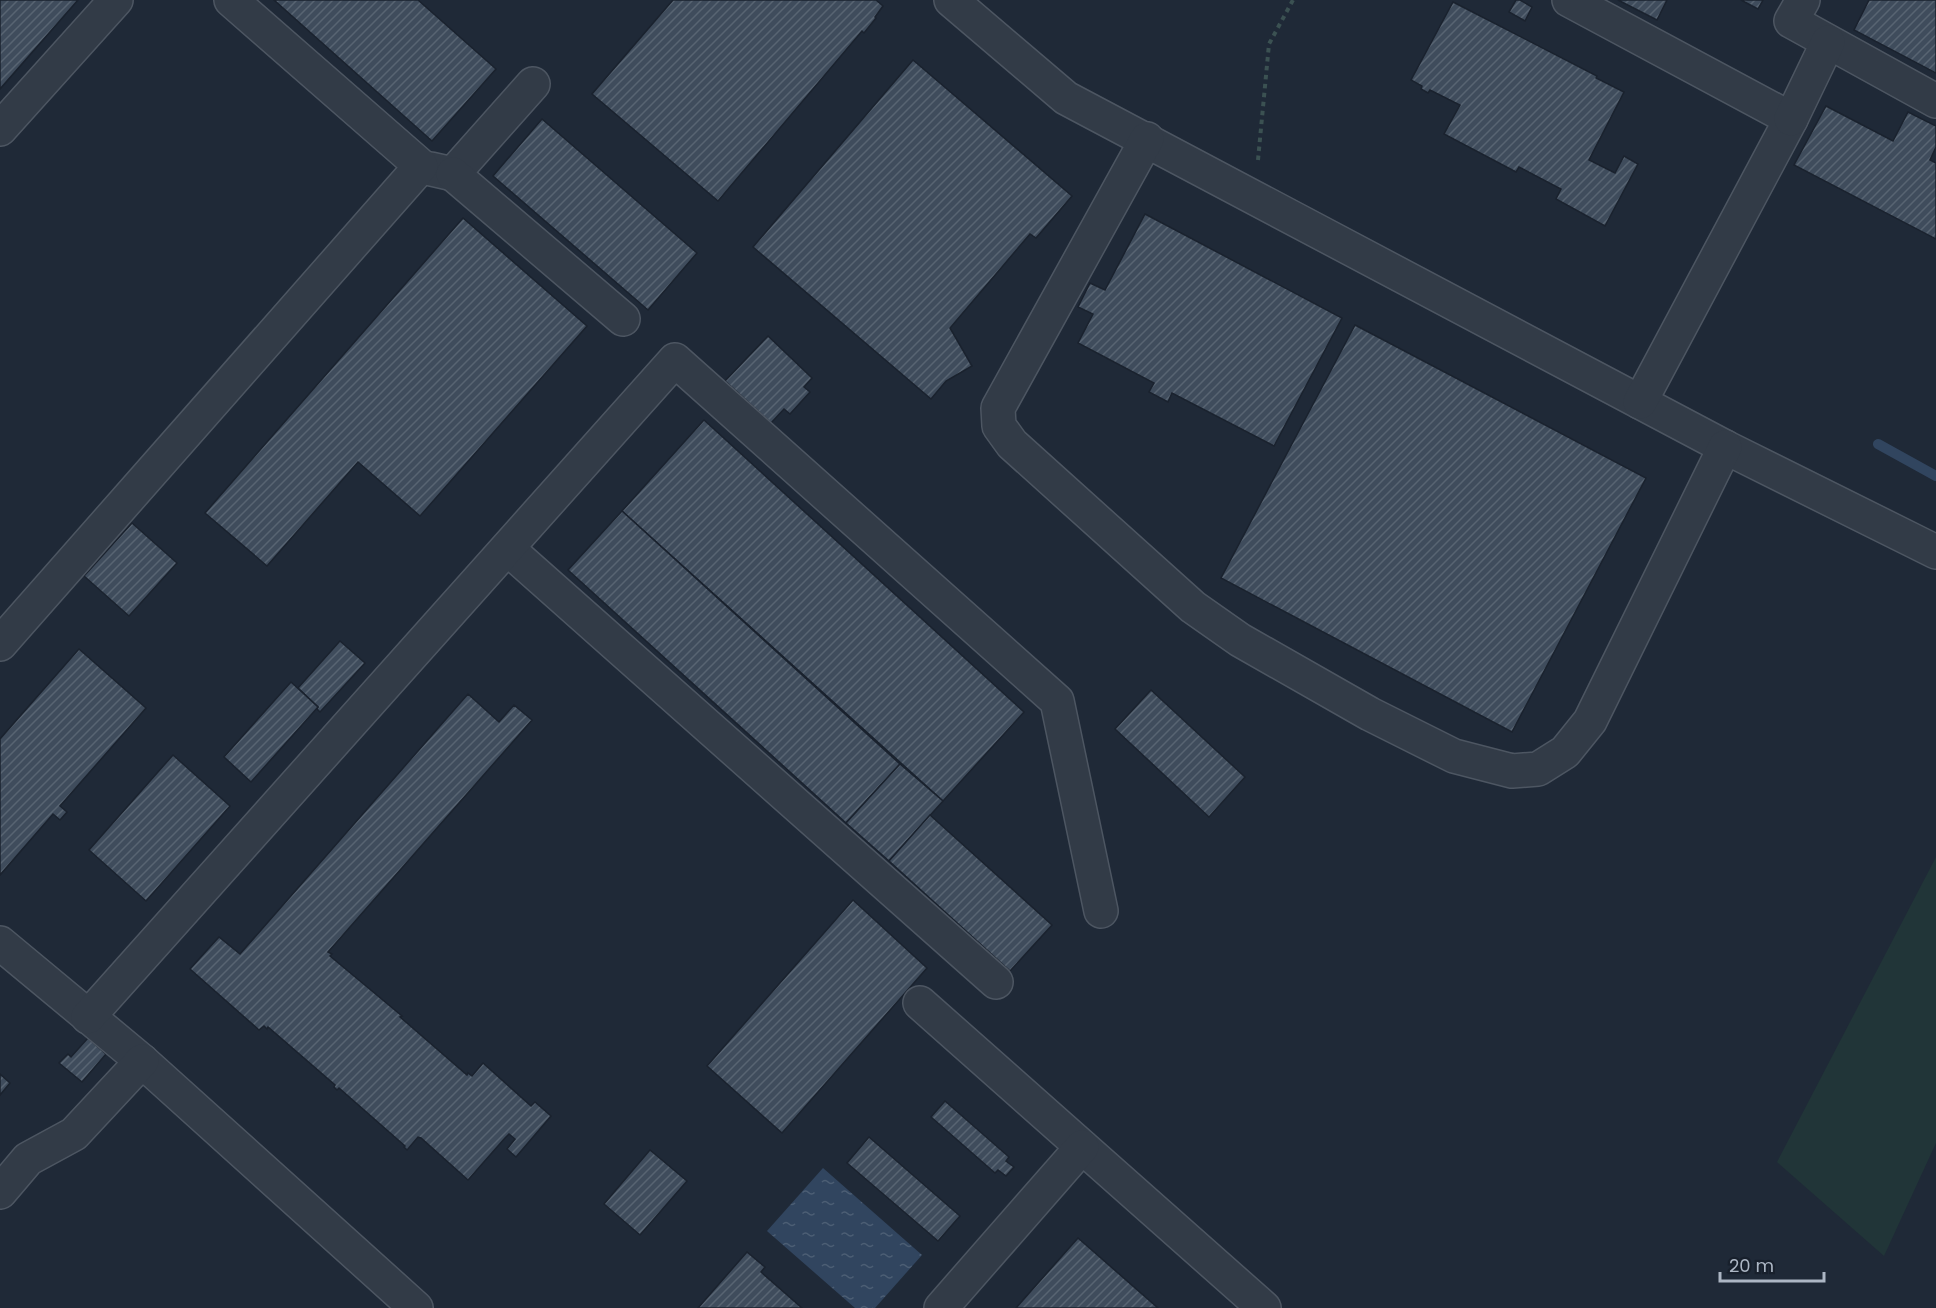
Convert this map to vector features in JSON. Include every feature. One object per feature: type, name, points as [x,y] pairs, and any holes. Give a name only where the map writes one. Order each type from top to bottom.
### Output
[{"type":"lane","points":[[0,129],[116,0]]},
{"type":"lane","points":[[231,0],[421,166],[453,174],[623,319]]},
{"type":"lane","points":[[951,0],[1066,98],[1725,447],[1936,552]]},
{"type":"lane","points":[[1569,0],[1791,119]]},
{"type":"lane","points":[[1803,0],[1791,21],[1936,100]]},
{"type":"lane","points":[[1640,402],[1791,119],[1828,42]]},
{"type":"lane","points":[[453,174],[533,84]]},
{"type":"lane","points":[[1147,140],[998,408],[999,426],[1012,444],[1193,607],[1240,640],[1370,714],[1454,756],[1512,771],[1538,769],[1565,752],[1590,721],[1725,447]]},
{"type":"lane","points":[[0,644],[421,166]]},
{"type":"lane","points":[[88,1017],[675,360],[1057,701],[1101,911]]},
{"type":"lane","points":[[508,549],[996,982]]},
{"type":"lane","points":[[0,943],[142,1061],[416,1308]]},
{"type":"lane","points":[[920,1003],[1264,1308]]},
{"type":"lane","points":[[0,1192],[28,1159],[74,1134],[142,1061]]},
{"type":"lane","points":[[941,1308],[1082,1146]]},
{"type":"path","points":[[1254,197],[1269,44],[1293,0]]},
{"type":"green space","points":[[1936,857],[1936,1143],[1884,1256],[1777,1162]]},
{"type":"water","points":[[823,1168],[922,1255],[875,1308],[855,1308],[767,1231]]},
{"type":"building","points":[[0,0],[78,0],[0,89]]},
{"type":"building","points":[[274,0],[418,0],[496,69],[432,141]]},
{"type":"building","points":[[673,0],[876,0],[883,6],[864,33],[862,31],[718,201],[592,94]]},
{"type":"building","points":[[1516,0],[1532,7],[1525,21],[1509,12]]},
{"type":"building","points":[[1618,0],[1667,0],[1657,20]]},
{"type":"building","points":[[1741,0],[1763,0],[1758,9]]},
{"type":"building","points":[[1869,0],[1936,0],[1936,73],[1854,30]]},
{"type":"building","points":[[1453,2],[1624,92],[1589,160],[1615,173],[1624,156],[1638,164],[1605,226],[1556,199],[1561,189],[1519,167],[1516,172],[1444,134],[1460,105],[1430,90],[1428,93],[1421,89],[1422,86],[1411,80]]},
{"type":"building","points":[[913,60],[1072,196],[1036,238],[1030,234],[950,328],[972,366],[946,381],[931,399],[753,247]]},
{"type":"building","points":[[1826,106],[1893,141],[1908,112],[1936,126],[1936,147],[1930,160],[1936,163],[1936,239],[1794,165]]},
{"type":"building","points":[[542,119],[697,253],[648,310],[493,176]]},
{"type":"building","points":[[1145,214],[1342,318],[1274,446],[1172,393],[1168,402],[1149,392],[1154,383],[1078,343],[1093,314],[1078,307],[1090,283],[1105,290]]},
{"type":"building","points":[[463,218],[587,326],[420,516],[358,462],[267,566],[205,513]]},
{"type":"building","points":[[1355,325],[1646,478],[1512,732],[1221,578]]},
{"type":"building","points":[[768,336],[812,378],[804,387],[810,392],[790,414],[784,409],[771,423],[725,381]]},
{"type":"building","points":[[704,420],[1024,712],[943,801],[622,511]]},
{"type":"building","points":[[622,511],[900,764],[846,823],[568,570]]},
{"type":"building","points":[[132,523],[177,563],[129,616],[84,576]]},
{"type":"building","points":[[340,641],[365,663],[320,712],[318,707],[298,688]]},
{"type":"building","points":[[79,649],[146,708],[60,806],[67,812],[60,820],[53,814],[0,875],[0,739]]},
{"type":"building","points":[[291,682],[318,707],[251,782],[224,757]]},
{"type":"building","points":[[1151,690],[1245,777],[1209,817],[1115,729]]},
{"type":"building","points":[[468,694],[499,722],[514,705],[532,720],[328,952],[467,1075],[468,1073],[472,1076],[483,1063],[531,1106],[535,1102],[551,1116],[516,1157],[507,1149],[515,1139],[509,1134],[468,1180],[421,1138],[418,1137],[407,1150],[268,1027],[267,1029],[264,1026],[259,1030],[190,969],[219,937],[240,954]]},
{"type":"building","points":[[173,755],[230,806],[146,901],[89,850]]},
{"type":"building","points":[[900,764],[943,801],[889,861],[846,823]]},
{"type":"building","points":[[930,815],[1052,925],[1010,971],[889,861]]},
{"type":"building","points":[[853,900],[927,968],[782,1133],[707,1066]]},
{"type":"building","points":[[88,1038],[106,1054],[82,1082],[59,1063],[68,1054],[71,1057]]},
{"type":"building","points":[[0,1074],[10,1083],[0,1095]]},
{"type":"building","points":[[945,1101],[1009,1157],[1006,1161],[1014,1167],[1006,1176],[998,1170],[995,1173],[931,1117]]},
{"type":"building","points":[[869,1137],[960,1216],[938,1241],[847,1163]]},
{"type":"building","points":[[650,1150],[687,1181],[640,1235],[604,1204]]},
{"type":"building","points":[[1078,1238],[1158,1308],[1016,1308]]},
{"type":"building","points":[[747,1252],[765,1267],[761,1272],[802,1308],[698,1308]]},
{"type":"waterway","points":[[1878,444],[1936,476]]}]
